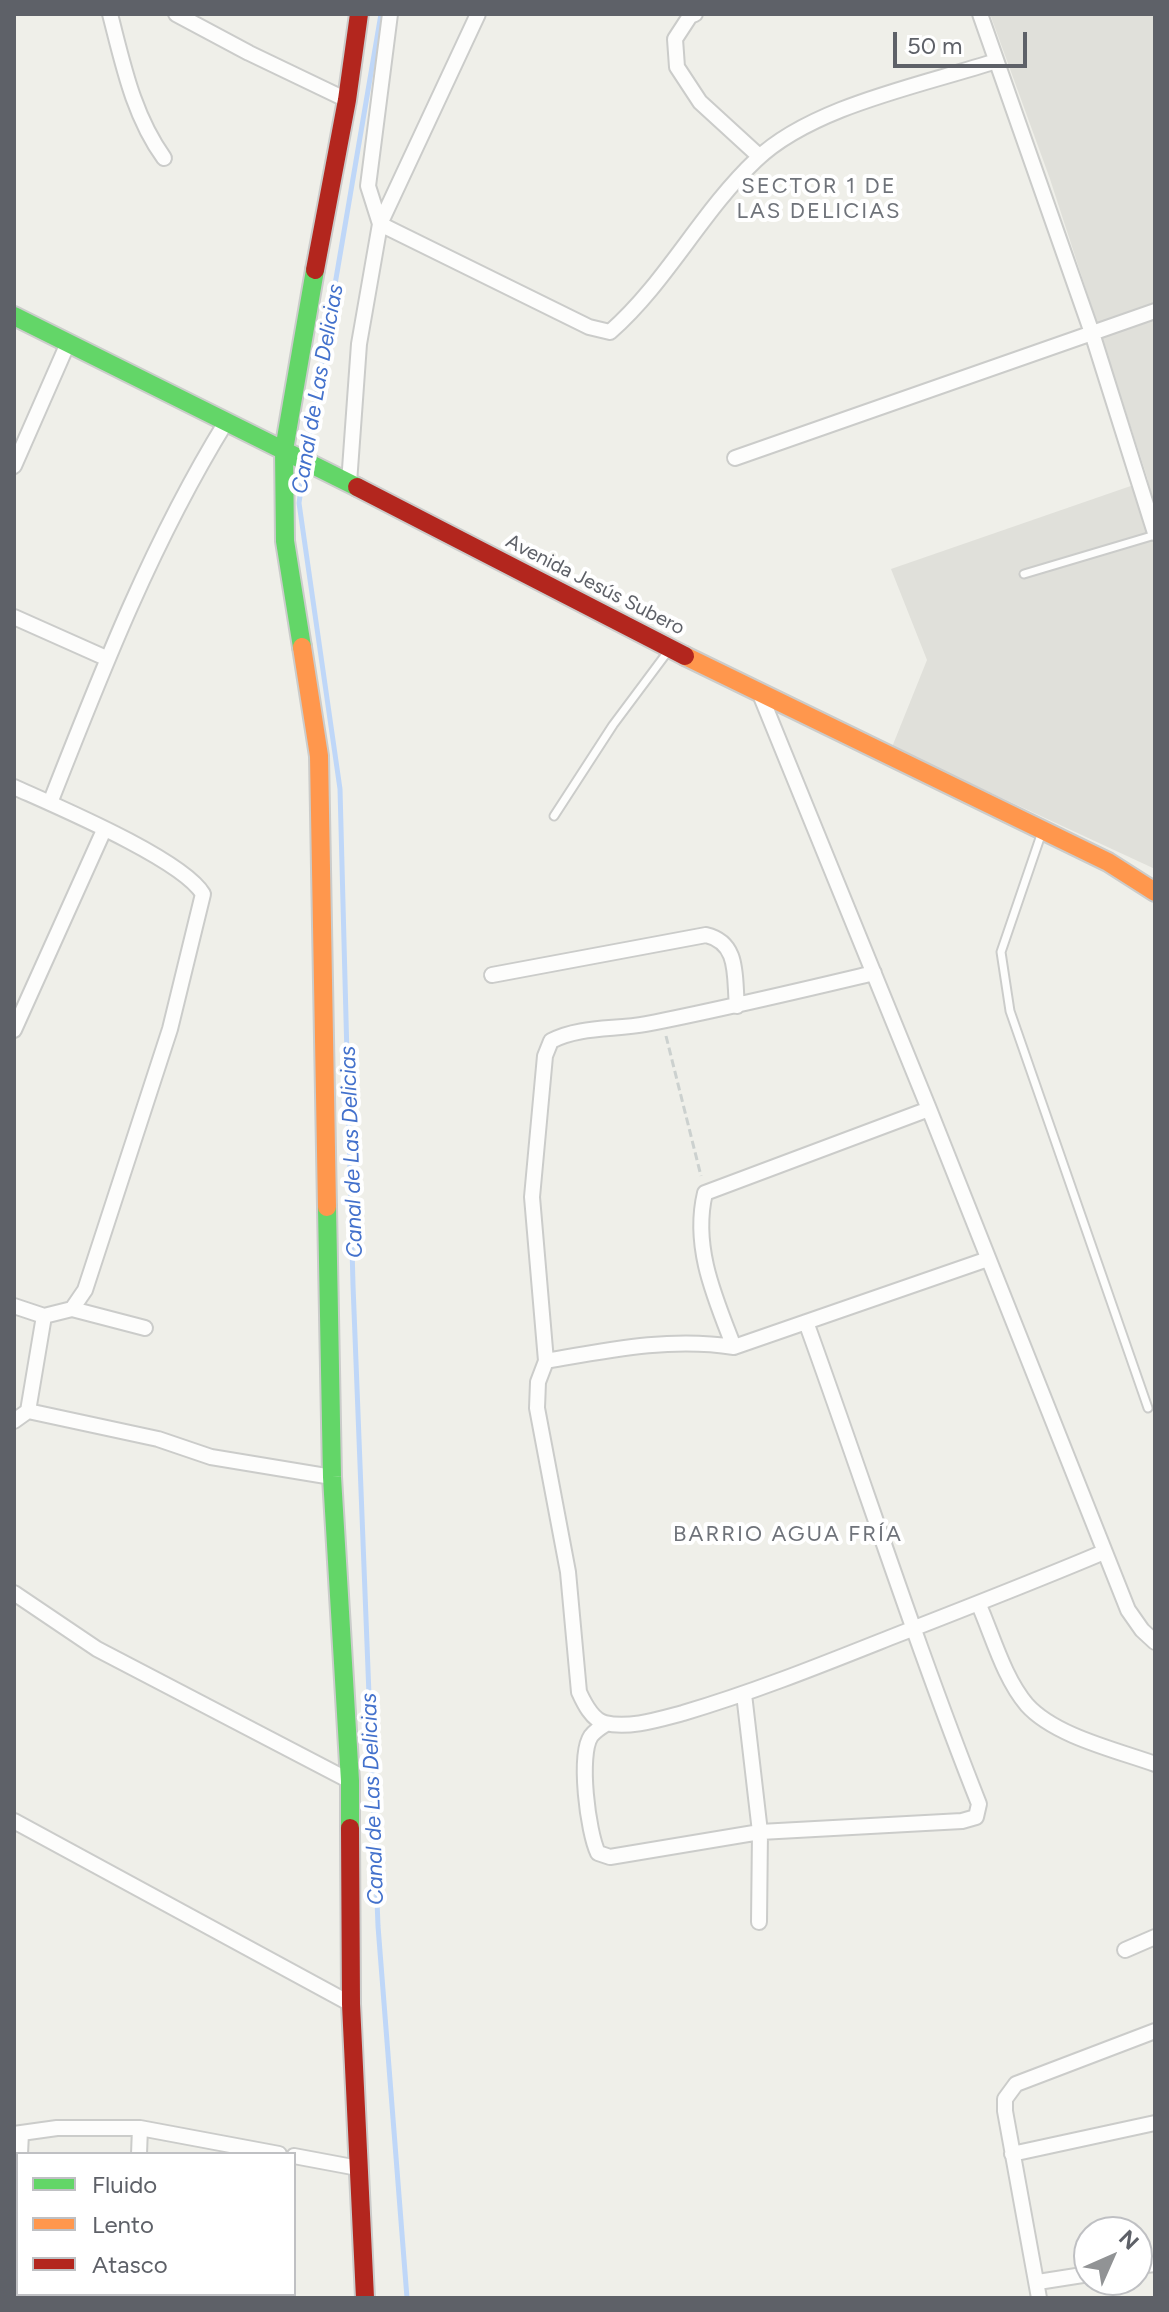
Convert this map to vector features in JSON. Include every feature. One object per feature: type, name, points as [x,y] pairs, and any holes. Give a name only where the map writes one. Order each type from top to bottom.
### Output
[{"type":"street","points":[[110,14],[134,104],[147,135],[164,158]]},
{"type":"street","points":[[176,14],[347,100]]},
{"type":"street","points":[[359,14],[347,100],[298,359],[285,541],[319,756],[332,1477],[350,1781],[351,2004],[365,2298]]},
{"type":"street","points":[[390,14],[368,186],[380,224],[589,327],[610,332],[625,319],[679,255],[713,206],[759,156],[820,118],[996,61]]},
{"type":"street","points":[[349,483],[359,344],[380,224],[478,14]]},
{"type":"street","points":[[695,14],[690,16],[675,39],[677,67],[700,102],[759,156]]},
{"type":"street","points":[[980,14],[1092,333],[1155,534]]},
{"type":"street","points":[[735,458],[1155,311]]},
{"type":"street","name":"Avenida Jesús Subero","points":[[14,316],[349,483],[760,694],[1108,862],[1155,892]]},
{"type":"street","points":[[14,466],[68,343]]},
{"type":"street","points":[[50,803],[106,658],[197,469],[226,422]]},
{"type":"street","points":[[14,617],[106,658]]},
{"type":"street","points":[[760,694],[1128,1610],[1154,1639]]},
{"type":"street","points":[[14,787],[104,830],[187,875],[203,894],[170,1029],[85,1290],[72,1309]]},
{"type":"street","points":[[14,1030],[104,830]]},
{"type":"street","points":[[1108,862],[1155,883]]},
{"type":"street","points":[[492,975],[706,935],[719,938],[732,954],[737,1006]]},
{"type":"street","points":[[874,973],[737,1006],[631,1027],[567,1032],[551,1041],[532,1197],[546,1361],[538,1382],[537,1408],[562,1527],[574,1619],[579,1692],[586,1706],[606,1724],[637,1723],[666,1717],[744,1694],[979,1605],[1104,1552]]},
{"type":"street","points":[[734,1347],[710,1284],[702,1245],[700,1213],[705,1193],[929,1109]]},
{"type":"street","points":[[546,1361],[656,1343],[708,1343],[734,1347],[988,1259]]},
{"type":"street","points":[[14,1306],[44,1316],[72,1309],[145,1328]]},
{"type":"street","points":[[14,1421],[28,1411],[44,1316]]},
{"type":"street","points":[[606,1724],[591,1737],[585,1752],[593,1843],[598,1853],[610,1857],[760,1832],[962,1821],[976,1817],[979,1804],[913,1629],[863,1478],[806,1322]]},
{"type":"street","points":[[28,1411],[158,1439],[211,1457],[332,1477]]},
{"type":"street","points":[[14,1593],[97,1649],[350,1781]]},
{"type":"street","points":[[979,1605],[1010,1678],[1025,1703],[1036,1713],[1069,1733],[1155,1764]]},
{"type":"street","points":[[744,1694],[760,1832],[759,1922]]},
{"type":"street","points":[[14,1821],[351,2004]]},
{"type":"street","points":[[1125,1950],[1155,1937]]},
{"type":"street","points":[[1039,2298],[1005,2099],[1016,2084],[1155,2031]]},
{"type":"street","points":[[1012,2154],[1155,2123]]},
{"type":"street","points":[[18,2133],[57,2128],[140,2128],[268,2152]]},
{"type":"street","points":[[139,2152],[140,2128]]},
{"type":"street","points":[[296,2156],[358,2168]]},
{"type":"street","points":[[14,2268],[16,2230]]},
{"type":"street","points":[[1038,2282],[1073,2277]]},
{"type":"lane","points":[[1024,574],[1155,534]]},
{"type":"lane","points":[[554,816],[613,725],[671,648]]},
{"type":"lane","points":[[1043,830],[1001,952],[1010,1011],[1148,1408]]},
{"type":"path","points":[[662,1021],[705,1193]]},
{"type":"shaded area","points":[[990,14],[1155,14],[1155,869],[892,747],[927,660],[891,569],[1148,480],[1050,179]]},
{"type":"waterway","name":"Canal de Las Delicias","points":[[306,455],[381,14]]},
{"type":"waterway","name":"Canal de Las Delicias","points":[[304,468],[299,503],[340,789],[353,1285],[378,1926],[407,2298]]},
{"type":"traffic: fast","points":[[302,647],[285,541],[284,450],[315,270]]},
{"type":"traffic: fast","points":[[14,316],[357,487]]},
{"type":"traffic: fast","points":[[327,1207],[332,1477],[350,1781],[350,1828]]},
{"type":"traffic: slow","points":[[302,647],[319,756],[327,1207]]},
{"type":"traffic: slow","points":[[685,656],[1108,862],[1155,892]]},
{"type":"traffic: jam","points":[[315,270],[347,100],[359,14]]},
{"type":"traffic: jam","points":[[357,487],[685,656]]},
{"type":"traffic: jam","points":[[350,1828],[351,2004],[365,2298]]},
{"type":"district","name":"SECTOR 1 DE LAS DELICIAS","points":[[819,200]]},
{"type":"district","name":"BARRIO AGUA FRÍA","points":[[788,1535]]}]
